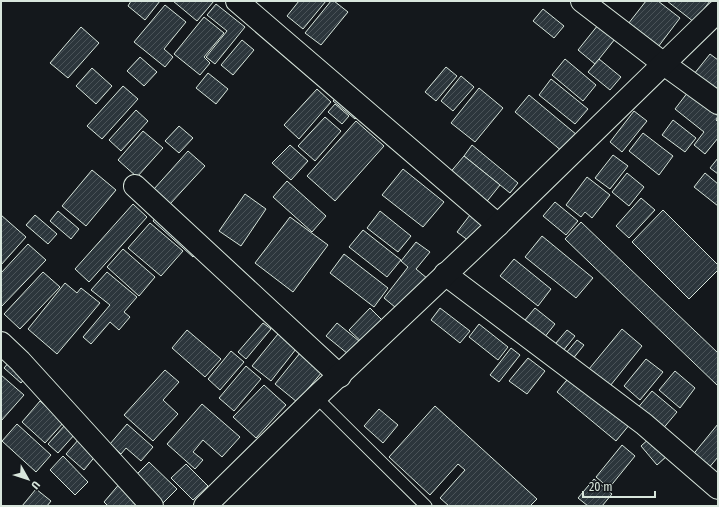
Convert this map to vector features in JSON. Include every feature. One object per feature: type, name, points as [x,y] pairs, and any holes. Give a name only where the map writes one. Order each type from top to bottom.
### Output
[{"type":"street","points":[[237,1],[498,225]]},
{"type":"street","points":[[582,1],[718,103]]},
{"type":"street","points":[[205,506],[316,397],[340,376],[498,225],[718,11]]},
{"type":"street","points":[[135,186],[340,376]]},
{"type":"street","points":[[445,274],[715,479]]},
{"type":"street","points":[[1,343],[20,361],[152,506]]},
{"type":"lane","points":[[316,397],[426,506]]},
{"type":"building","points":[[131,1],[160,1],[145,20],[128,6]]},
{"type":"building","points":[[173,1],[214,1],[197,21]]},
{"type":"building","points":[[299,1],[326,1],[303,29],[287,16]]},
{"type":"building","points":[[331,1],[334,1],[348,12],[321,45],[305,33]]},
{"type":"building","points":[[646,1],[658,1],[680,18],[658,47],[628,24]]},
{"type":"building","points":[[667,1],[710,1],[694,22]]},
{"type":"building","points":[[216,4],[245,27],[215,64],[206,57],[227,31],[207,15]]},
{"type":"building","points":[[165,5],[186,22],[164,49],[173,57],[165,67],[134,42]]},
{"type":"building","points":[[543,9],[564,26],[554,38],[533,21]]},
{"type":"building","points":[[204,17],[224,33],[204,57],[210,63],[200,75],[174,54]]},
{"type":"building","points":[[598,25],[615,39],[595,64],[578,50]]},
{"type":"building","points":[[81,27],[99,43],[68,78],[50,63]]},
{"type":"building","points":[[242,40],[254,50],[233,75],[221,65]]},
{"type":"building","points":[[710,54],[718,60],[718,93],[694,74]]},
{"type":"building","points":[[140,57],[157,72],[144,86],[127,71]]},
{"type":"building","points":[[565,59],[596,85],[583,101],[552,75]]},
{"type":"building","points":[[599,59],[621,77],[610,90],[588,72]]},
{"type":"building","points":[[446,67],[457,76],[436,101],[425,92]]},
{"type":"building","points":[[92,68],[112,86],[96,104],[76,86]]},
{"type":"building","points":[[208,73],[228,89],[216,104],[196,88]]},
{"type":"building","points":[[461,76],[474,87],[453,111],[441,101]]},
{"type":"building","points":[[551,79],[588,109],[575,124],[539,95]]},
{"type":"building","points":[[123,86],[138,99],[102,139],[87,126]]},
{"type":"building","points":[[479,88],[503,108],[475,142],[451,123]]},
{"type":"building","points":[[317,89],[331,102],[299,139],[284,125]]},
{"type":"building","points":[[341,92],[363,110],[355,119],[333,101]]},
{"type":"building","points":[[688,92],[718,116],[716,120],[718,122],[718,138],[705,154],[694,145],[704,132],[675,109]]},
{"type":"building","points":[[529,95],[577,135],[563,152],[515,112]]},
{"type":"building","points":[[335,104],[349,116],[342,124],[328,112]]},
{"type":"building","points":[[136,110],[148,121],[121,151],[109,140]]},
{"type":"building","points":[[634,111],[647,121],[622,152],[610,142]]},
{"type":"building","points":[[325,117],[341,131],[315,161],[298,146]]},
{"type":"building","points":[[673,120],[696,138],[685,152],[662,135]]},
{"type":"building","points":[[356,121],[384,146],[335,201],[307,176]]},
{"type":"building","points":[[179,126],[193,138],[179,153],[165,141]]},
{"type":"building","points":[[143,131],[163,148],[137,177],[118,160]]},
{"type":"building","points":[[643,133],[673,156],[659,175],[629,151]]},
{"type":"building","points":[[290,145],[308,161],[291,180],[272,163]]},
{"type":"building","points":[[472,145],[518,183],[510,193],[464,156]]},
{"type":"building","points":[[188,151],[205,166],[170,204],[154,189]]},
{"type":"building","points":[[613,155],[628,166],[610,189],[595,178]]},
{"type":"building","points":[[464,156],[500,185],[484,205],[448,175]]},
{"type":"building","points":[[718,158],[718,174],[710,168]]},
{"type":"building","points":[[403,169],[444,202],[423,227],[382,195]]},
{"type":"building","points":[[92,170],[116,190],[86,226],[62,206]]},
{"type":"building","points":[[627,173],[644,187],[629,206],[612,192]]},
{"type":"building","points":[[705,173],[718,184],[718,206],[694,187]]},
{"type":"building","points":[[587,177],[610,195],[592,218],[585,212],[581,217],[566,205]]},
{"type":"building","points":[[287,181],[326,216],[312,232],[273,197]]},
{"type":"building","points":[[245,194],[266,209],[241,246],[219,231]]},
{"type":"building","points":[[641,198],[655,210],[629,238],[616,226]]},
{"type":"building","points":[[555,202],[578,221],[566,235],[543,216]]},
{"type":"building","points":[[133,204],[147,217],[89,282],[75,269]]},
{"type":"building","points":[[663,210],[718,265],[718,270],[689,299],[632,242]]},
{"type":"building","points":[[58,211],[79,229],[71,239],[50,221]]},
{"type":"building","points":[[380,211],[411,236],[398,252],[367,228]]},
{"type":"building","points":[[158,214],[199,250],[193,257],[153,221]]},
{"type":"building","points":[[1,215],[26,237],[1,265]]},
{"type":"building","points":[[35,215],[57,234],[48,244],[26,225]]},
{"type":"building","points":[[470,215],[482,225],[469,241],[457,232]]},
{"type":"building","points":[[290,217],[328,245],[293,292],[255,263]]},
{"type":"building","points":[[581,222],[718,353],[718,386],[565,239]]},
{"type":"building","points":[[150,223],[183,251],[161,276],[128,248]]},
{"type":"building","points":[[363,230],[401,260],[387,277],[349,247]]},
{"type":"building","points":[[542,236],[593,278],[576,298],[525,257]]},
{"type":"building","points":[[416,242],[430,252],[416,269],[428,279],[401,312],[384,298],[408,267],[401,261]]},
{"type":"building","points":[[28,244],[46,260],[1,307],[1,273]]},
{"type":"building","points":[[123,249],[155,277],[139,296],[107,267]]},
{"type":"building","points":[[344,254],[388,288],[374,307],[330,273]]},
{"type":"building","points":[[514,259],[551,289],[538,306],[500,276]]},
{"type":"building","points":[[43,272],[60,287],[20,329],[4,314]]},
{"type":"building","points":[[107,272],[137,297],[124,312],[130,317],[119,330],[110,322],[91,344],[83,337],[110,305],[91,290]]},
{"type":"building","points":[[65,283],[77,293],[81,288],[100,303],[57,354],[28,329]]},
{"type":"building","points":[[370,308],[387,325],[366,346],[349,330]]},
{"type":"building","points":[[440,308],[470,331],[460,343],[431,320]]},
{"type":"building","points":[[535,308],[555,324],[540,343],[520,326]]},
{"type":"building","points":[[263,323],[271,329],[246,359],[238,352]]},
{"type":"building","points":[[337,323],[359,341],[348,354],[326,336]]},
{"type":"building","points":[[479,324],[508,347],[498,360],[469,337]]},
{"type":"building","points":[[622,329],[642,346],[610,386],[589,369]]},
{"type":"building","points":[[187,330],[221,359],[205,377],[172,348]]},
{"type":"building","points":[[567,330],[575,336],[558,357],[550,350]]},
{"type":"building","points":[[278,334],[296,349],[271,381],[252,366]]},
{"type":"building","points":[[577,340],[584,345],[568,365],[561,359]]},
{"type":"building","points":[[511,348],[520,355],[499,382],[490,375]]},
{"type":"building","points":[[231,351],[244,362],[220,390],[208,379]]},
{"type":"building","points":[[300,353],[322,372],[297,402],[275,384]]},
{"type":"building","points":[[528,358],[545,371],[527,394],[509,381]]},
{"type":"building","points":[[646,359],[663,372],[640,400],[624,386]]},
{"type":"building","points":[[10,361],[27,376],[21,383],[4,368]]},
{"type":"building","points":[[246,366],[261,379],[234,411],[219,398]]},
{"type":"building","points":[[165,370],[179,382],[163,400],[178,414],[153,441],[124,415]]},
{"type":"building","points":[[675,371],[695,388],[680,408],[659,390]]},
{"type":"building","points":[[1,375],[24,395],[1,421]]},
{"type":"building","points":[[571,375],[630,424],[616,441],[557,392]]},
{"type":"building","points":[[264,385],[286,405],[256,438],[233,417]]},
{"type":"building","points":[[652,391],[677,412],[661,431],[636,410]]},
{"type":"building","points":[[40,401],[64,422],[45,443],[22,422]]},
{"type":"building","points":[[202,404],[240,437],[222,457],[203,440],[193,452],[203,460],[195,469],[167,444]]},
{"type":"building","points":[[435,406],[537,499],[530,506],[449,506],[440,498],[465,470],[458,464],[430,495],[389,457]]},
{"type":"building","points":[[379,409],[398,425],[383,443],[364,426]]},
{"type":"building","points":[[17,424],[51,455],[36,472],[2,441]]},
{"type":"building","points":[[127,424],[153,447],[141,461],[126,448],[121,454],[110,444]]},
{"type":"building","points":[[718,424],[718,457],[707,470],[691,457]]},
{"type":"building","points":[[65,425],[75,434],[58,453],[48,444]]},
{"type":"building","points":[[651,437],[667,456],[657,465],[641,446]]},
{"type":"building","points":[[79,439],[97,454],[84,470],[66,454]]},
{"type":"building","points":[[622,445],[635,456],[609,488],[596,477]]},
{"type":"building","points":[[63,456],[88,482],[75,495],[50,470]]},
{"type":"building","points":[[149,462],[177,489],[163,503],[135,476]]},
{"type":"building","points":[[186,464],[208,486],[193,500],[171,478]]},
{"type":"building","points":[[594,479],[612,494],[602,506],[588,506],[578,498]]},
{"type":"building","points":[[121,482],[148,506],[108,506],[104,502]]},
{"type":"building","points":[[36,489],[51,501],[47,506],[22,506]]}]
